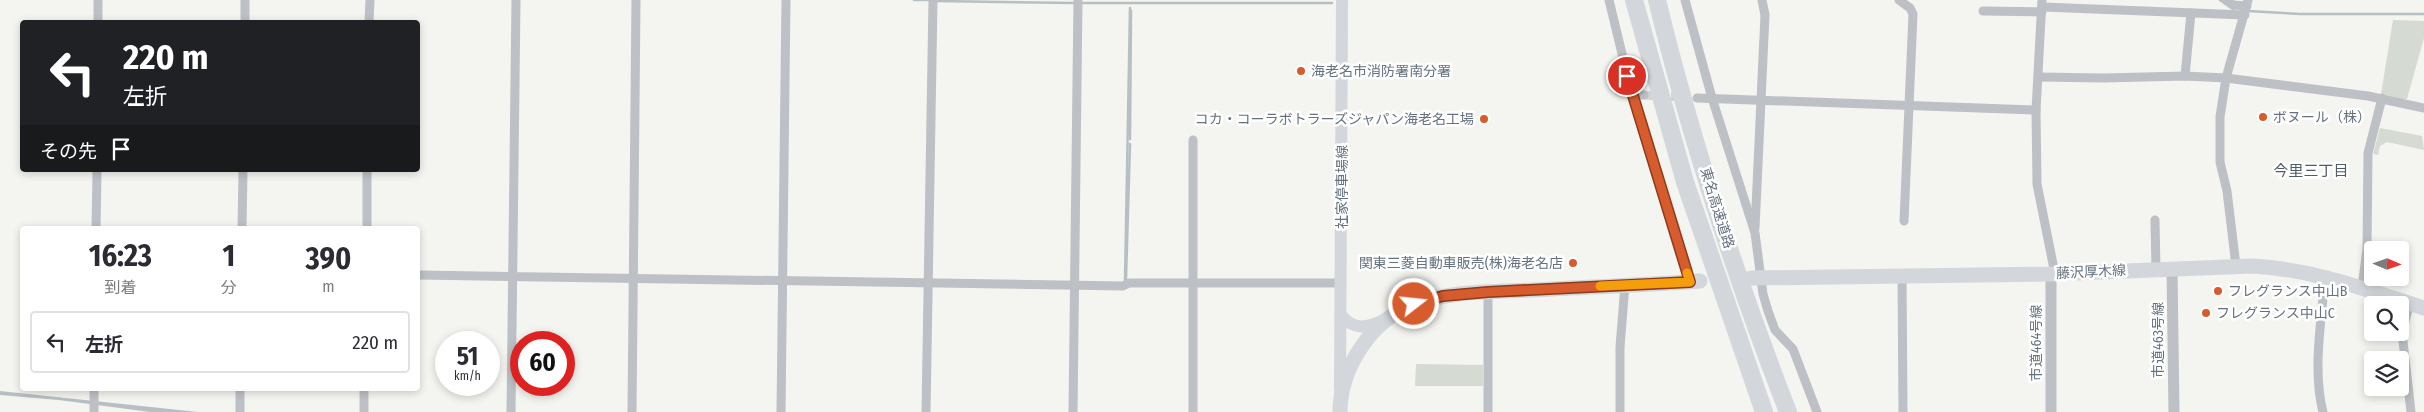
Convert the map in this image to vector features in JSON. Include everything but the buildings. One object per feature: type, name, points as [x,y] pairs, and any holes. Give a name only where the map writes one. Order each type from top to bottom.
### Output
[{"type":"highway","name":"東名高速道路","points":[[1634,0],[1685,182],[1764,412]]},
{"type":"highway","name":"東名高速道路","points":[[1657,0],[1686,109],[1751,280],[1760,340],[1788,412]]},
{"type":"main road","name":"社家停車場線","points":[[1340,406],[1342,0]]},
{"type":"main road","name":"藤沢厚木線","points":[[1751,280],[2053,274],[2236,266],[2276,267],[2325,276],[2417,305]]},
{"type":"main road","points":[[1341,315],[1351,325],[1360,328],[1384,320],[1406,307],[1443,296],[1695,281]]},
{"type":"main road","points":[[1340,406],[1349,372],[1366,341],[1384,320]]},
{"type":"main road","points":[[1341,337],[1352,346],[1366,341]]},
{"type":"street","points":[[245,0],[245,20]]},
{"type":"street","points":[[369,20],[370,0]]},
{"type":"street","points":[[511,412],[516,0]]},
{"type":"street","points":[[632,412],[636,0]]},
{"type":"street","points":[[781,412],[786,0]]},
{"type":"street","points":[[1609,0],[1632,94],[1695,281]]},
{"type":"street","points":[[1685,0],[1712,98],[1755,233]]},
{"type":"street","points":[[1762,0],[1765,15],[1755,233],[1751,280],[1764,298],[1775,330],[1793,349],[1817,412]]},
{"type":"street","points":[[1899,0],[1912,10],[1904,221]]},
{"type":"street","points":[[2226,0],[2233,5],[2247,8]]},
{"type":"street","points":[[98,1],[98,20]]},
{"type":"street","points":[[926,412],[932,1]]},
{"type":"street","points":[[1073,412],[1078,2]]},
{"type":"street","points":[[1984,11],[2042,6],[2192,13],[2247,8]]},
{"type":"street","points":[[2042,6],[2036,110],[2037,184],[2053,274]]},
{"type":"street","points":[[2236,266],[2227,191],[2220,156],[2220,117],[2226,78],[2247,8]]},
{"type":"street","points":[[2185,76],[2192,13]]},
{"type":"street","points":[[2038,77],[2185,76],[2226,78],[2382,98],[2424,108]]},
{"type":"street","points":[[1632,94],[1644,95]]},
{"type":"street","points":[[1697,98],[2036,110]]},
{"type":"street","points":[[2362,287],[2367,249],[2368,153],[2382,98]]},
{"type":"street","points":[[1193,412],[1194,140]]},
{"type":"street","points":[[96,172],[96,226]]},
{"type":"street","points":[[242,226],[243,172]]},
{"type":"street","points":[[367,226],[368,172]]},
{"type":"street","points":[[2155,220],[2156,270]]},
{"type":"street","name":"市道463号線","points":[[2172,269],[2174,412]]},
{"type":"street","name":"市道464号線","points":[[2051,412],[2053,274]]},
{"type":"street","points":[[420,275],[1123,286],[1129,283],[1342,283]]},
{"type":"street","points":[[1902,276],[1903,412]]},
{"type":"street","points":[[2323,412],[2320,401],[2318,357],[2325,276]]},
{"type":"street","points":[[1620,412],[1620,347],[1624,285]]},
{"type":"street","points":[[1488,292],[1488,412]]},
{"type":"street","points":[[2411,412],[2402,332],[2417,305]]},
{"type":"street","points":[[94,391],[94,407]]},
{"type":"street","points":[[240,391],[240,412]]},
{"type":"street","points":[[364,391],[364,412]]},
{"type":"shaded area","points":[[2393,20],[2424,21],[2424,38],[2407,99],[2403,100],[2381,94]]},
{"type":"shaded area","points":[[2380,128],[2422,136],[2424,150],[2387,142],[2380,146],[2378,155],[2373,154]]},
{"type":"shaded area","points":[[1416,364],[1483,365],[1483,386],[1415,386]]},
{"type":"shaded area","points":[[0,391],[198,412],[150,412],[59,400],[0,395]]},
{"type":"waterway","points":[[914,0],[930,0]]},
{"type":"waterway","points":[[2220,0],[2233,9]]},
{"type":"waterway","points":[[936,1],[1075,3]]},
{"type":"waterway","points":[[1081,3],[1332,3]]},
{"type":"waterway","points":[[1125,281],[1130,8]]},
{"type":"waterway","points":[[1130,139],[1131,11]]},
{"type":"waterway","points":[[2248,11],[2300,14],[2424,14]]},
{"type":"waterway","points":[[1126,279],[1130,144]]},
{"type":"tunnel","points":[[1644,95],[1683,97]]},
{"type":"slow traffic","points":[[1600,286],[1690,282],[1687,273]]},
{"type":"place","name":"海老名市消防署南分署","points":[[1301,71]]},
{"type":"place","name":"ボヌール（株）","points":[[2263,117]]},
{"type":"place","name":"コカ・コーラボトラーズジャパン海老名工場","points":[[1484,119]]},
{"type":"place","name":"関東三菱自動車販売(株)海老名店","points":[[1573,263]]},
{"type":"place","name":"フレグランス中山B","points":[[2218,291]]},
{"type":"place","name":"フレグランス中山C","points":[[2206,313]]},
{"type":"district","name":"今里三丁目","points":[[2311,171]]},
{"type":"route","points":[[1414,304],[1443,296],[1488,292],[1690,282],[1627,76]]}]
